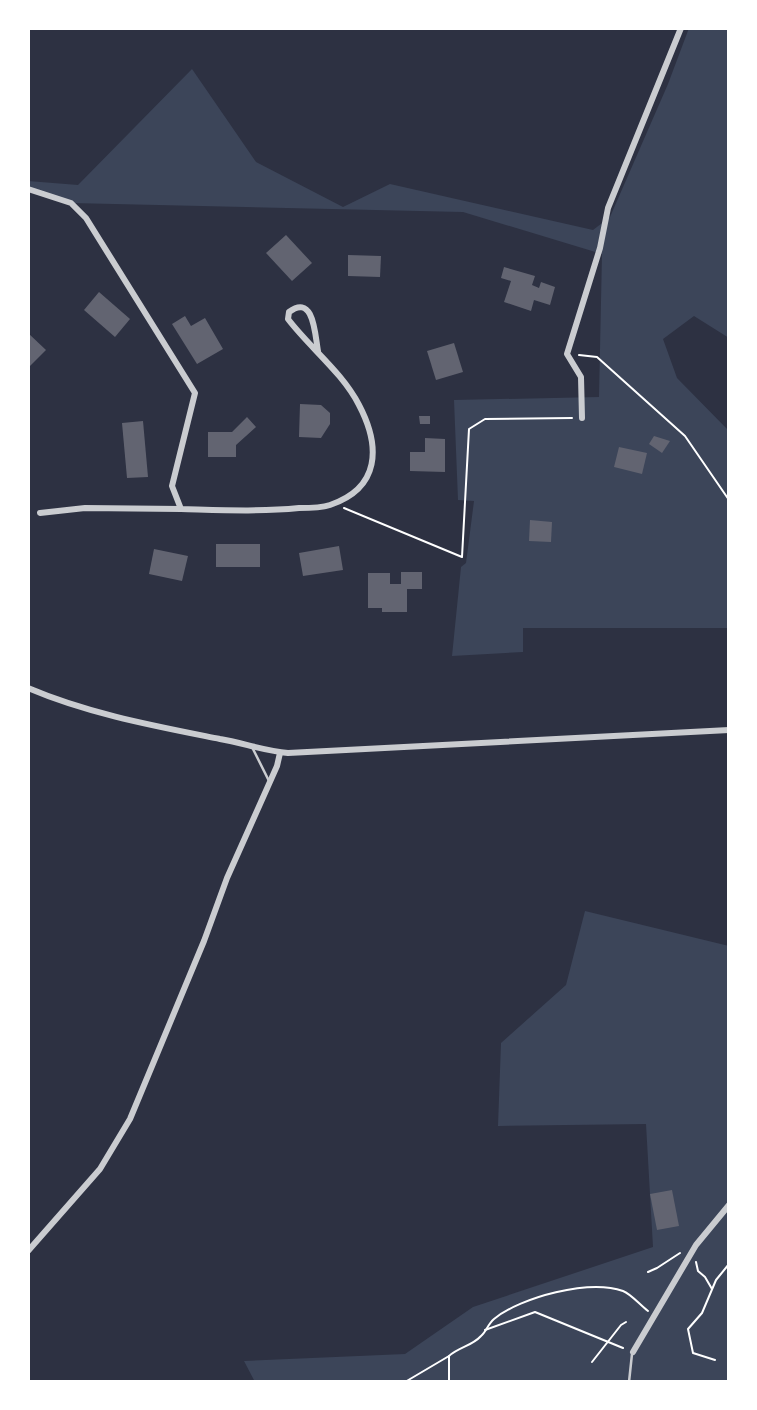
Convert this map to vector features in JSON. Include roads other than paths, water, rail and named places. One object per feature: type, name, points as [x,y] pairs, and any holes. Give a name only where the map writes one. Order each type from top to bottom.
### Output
[{"type":"street","points":[[582,418],[581,377],[568,354],[600,248],[608,208],[681,28]]},
{"type":"street","points":[[28,189],[71,204],[86,218],[195,393],[172,486],[181,509]]},
{"type":"street","points":[[40,513],[85,508],[279,510],[334,503],[353,495],[367,479],[373,461],[373,440],[359,405],[318,351],[288,319],[289,312],[295,307],[308,309],[312,316],[318,351]]},
{"type":"street","points":[[28,688],[119,718],[280,752],[729,730]]},
{"type":"street","points":[[28,1251],[100,1169],[130,1119],[280,752]]},
{"type":"street","points":[[633,1352],[697,1243],[729,1205]]},
{"type":"lane","points":[[253,747],[269,781]]},
{"type":"lane","points":[[629,1382],[633,1352]]}]
